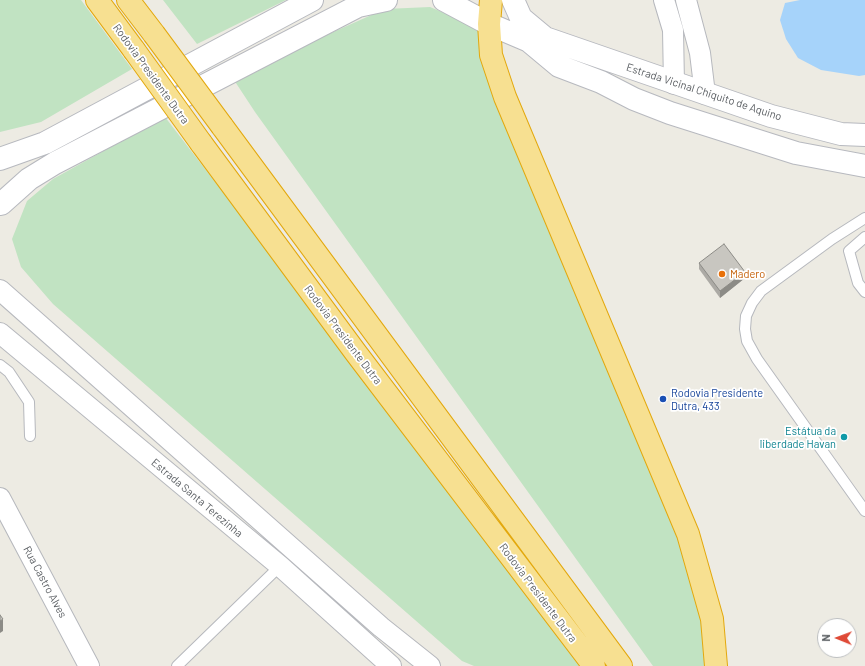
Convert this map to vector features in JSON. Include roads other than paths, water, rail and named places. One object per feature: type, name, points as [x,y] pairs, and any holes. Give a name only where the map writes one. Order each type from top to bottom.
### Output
[{"type":"highway","name":"Rodovia Presidente Dutra","points":[[97,0],[360,359],[594,666]]},
{"type":"highway","name":"Rodovia Presidente Dutra","points":[[128,0],[621,666]]},
{"type":"highway","points":[[491,0],[489,24],[491,55],[505,97],[688,534],[712,619],[716,666]]},
{"type":"street","points":[[0,159],[45,143],[312,0]]},
{"type":"street","points":[[0,204],[29,179],[54,163],[358,6],[386,0]]},
{"type":"street","points":[[444,0],[489,24],[529,41],[559,66],[601,82],[634,99],[670,113],[796,154],[865,166]]},
{"type":"street","name":"Estrada Vicinal Chiquito de Aquino","points":[[513,0],[521,18],[545,38],[674,84],[771,116],[841,134],[865,135]]},
{"type":"street","points":[[664,0],[673,30],[674,84]]},
{"type":"street","points":[[686,0],[700,53],[705,94]]},
{"type":"street","points":[[0,290],[381,627],[430,666]]},
{"type":"street","name":"Estrada Santa Terezinha","points":[[0,333],[280,566],[391,666]]},
{"type":"street","name":"Rua Castro Alves","points":[[0,498],[83,664]]},
{"type":"lane","points":[[865,218],[832,239],[761,291],[749,309],[745,329],[747,341],[757,359],[865,511]]},
{"type":"lane","points":[[865,237],[849,252],[858,283],[865,292]]},
{"type":"lane","points":[[0,365],[9,372],[29,402],[30,436]]},
{"type":"lane","points":[[177,666],[280,566]]},
{"type":"water","points":[[800,0],[865,0],[865,75],[859,76],[821,70],[798,58],[786,39],[780,20],[785,3]]},
{"type":"place","name":"Madero","points":[[722,274]]},
{"type":"place","name":"Rodovia Presidente Dutra, 433","points":[[663,399]]},
{"type":"place","name":"Estátua da liberdade Havan","points":[[844,437]]}]
